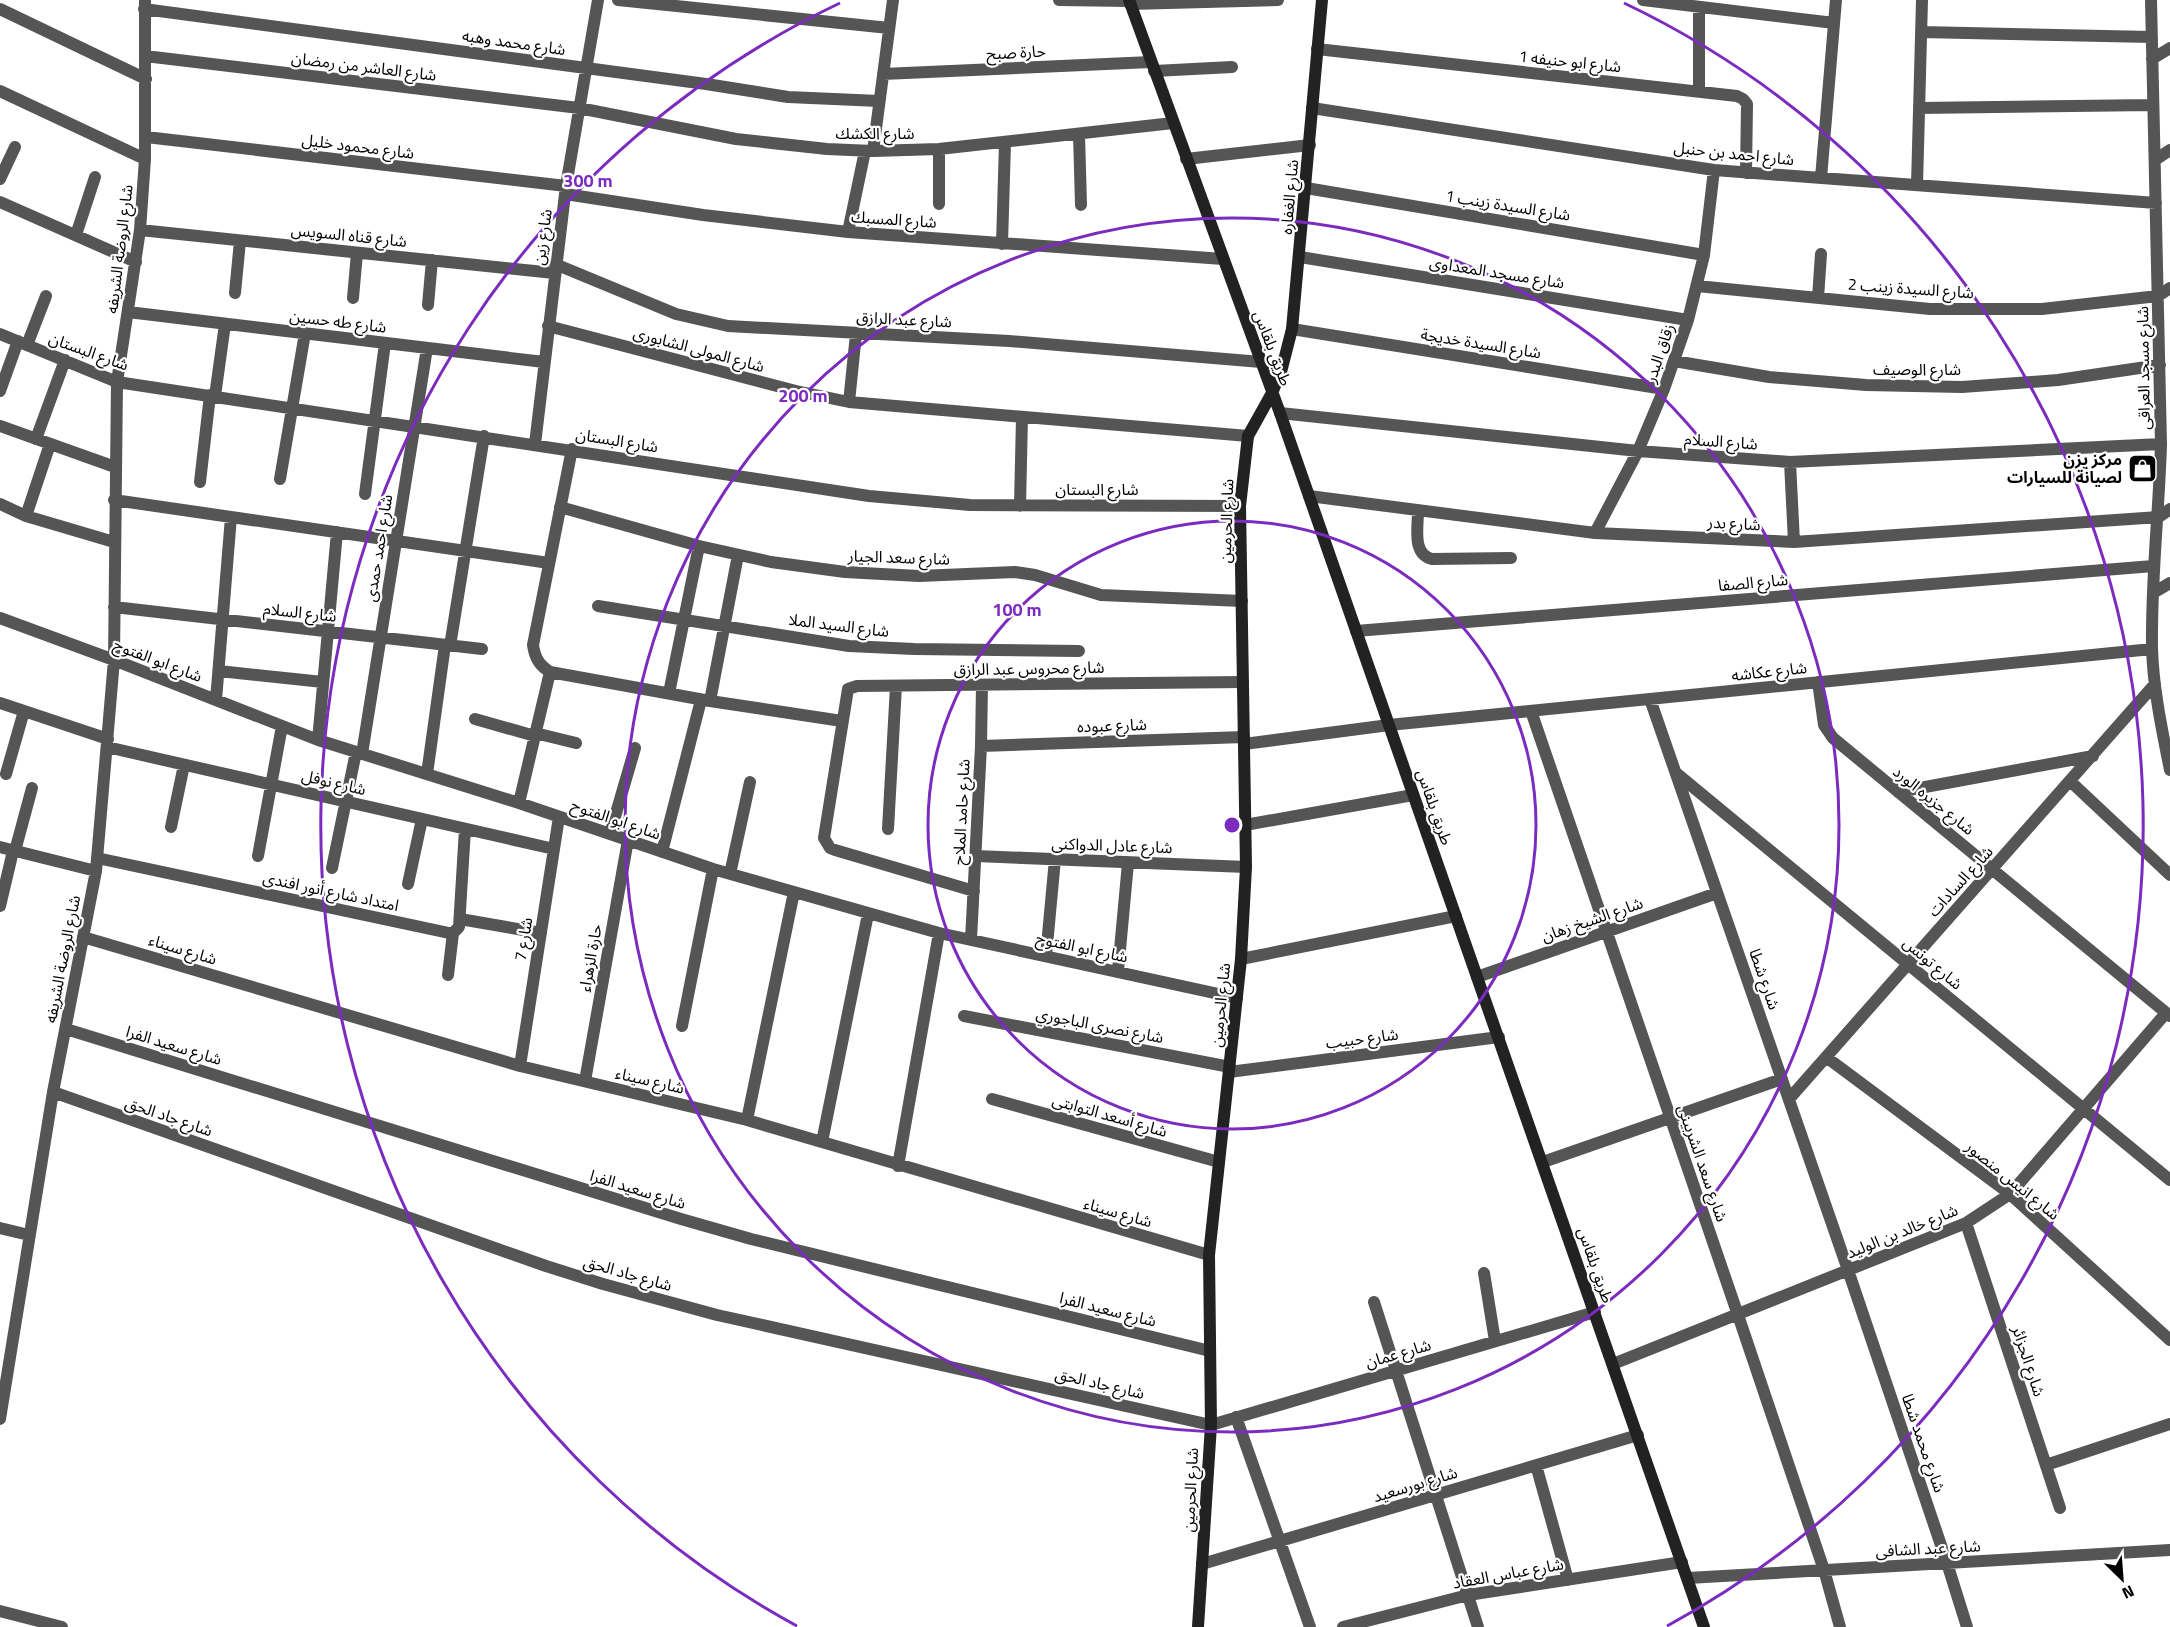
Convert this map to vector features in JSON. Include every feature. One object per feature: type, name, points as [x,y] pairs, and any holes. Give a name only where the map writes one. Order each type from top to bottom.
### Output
[{"type":"main road","name":"شارع الغفاره","points":[[1272,393],[1281,372],[1292,329],[1322,0]]},
{"type":"main road","name":"طريق بلقاس","points":[[1129,2],[1280,413],[1704,1627]]},
{"type":"main road","name":"شارع الحرمين","points":[[1198,1627],[1210,1425],[1209,1255],[1241,959],[1246,867],[1240,506],[1248,436],[1272,393]]},
{"type":"street","name":"شارع زين","points":[[535,444],[565,190],[598,0]]},
{"type":"street","points":[[618,0],[889,28]]},
{"type":"street","points":[[848,232],[879,101],[893,0]]},
{"type":"street","points":[[1059,0],[1129,2],[1278,0]]},
{"type":"street","points":[[1643,0],[1834,23]]},
{"type":"street","points":[[1821,178],[1836,0]]},
{"type":"street","points":[[1917,185],[1922,0]]},
{"type":"street","name":"شارع مسجد العراقى","points":[[2151,0],[2160,365],[2165,384],[2159,517],[2153,566],[2152,649],[2155,684],[2165,717],[2170,770]]},
{"type":"street","name":"شارع محمد وهبه","points":[[144,5],[788,97],[879,101]]},
{"type":"street","name":"شارع الروضة الشريفه","points":[[0,1419],[54,1092],[96,871],[114,660],[117,382],[136,262],[145,159],[144,5]]},
{"type":"street","points":[[1699,7],[1699,92]]},
{"type":"street","points":[[0,9],[146,79]]},
{"type":"street","points":[[1921,32],[2152,37]]},
{"type":"street","points":[[2152,59],[2170,48]]},
{"type":"street","name":"شارع ابو حنيفه 1","points":[[1317,50],[1737,96],[1747,104],[1746,173]]},
{"type":"street","name":"شارع العاشر من رمضان","points":[[145,56],[579,108]]},
{"type":"street","name":"حارة صبح","points":[[883,74],[1232,67]]},
{"type":"street","points":[[0,91],[145,159]]},
{"type":"street","points":[[1919,108],[2153,105]]},
{"type":"street","name":"شارع الكشك","points":[[579,108],[736,139],[804,147],[869,151],[939,149],[1005,143],[1173,123]]},
{"type":"street","name":"شارع احمد بن حنبل","points":[[1312,108],[1714,170],[2156,203]]},
{"type":"street","points":[[1079,134],[1082,205]]},
{"type":"street","name":"شارع محمود خليل","points":[[146,137],[565,190]]},
{"type":"street","points":[[1002,243],[1005,143]]},
{"type":"street","points":[[1186,159],[1310,145]]},
{"type":"street","points":[[0,179],[15,147]]},
{"type":"street","points":[[939,149],[939,204]]},
{"type":"street","points":[[2155,160],[2170,150]]},
{"type":"street","name":"زقاق البدر","points":[[1595,533],[1638,452],[1664,389],[1688,320],[1704,255],[1714,170]]},
{"type":"street","points":[[76,235],[95,177]]},
{"type":"street","name":"شارع السيدة زينب 1","points":[[1306,188],[1704,255]]},
{"type":"street","name":"شارع المسبك","points":[[565,190],[703,215],[848,232],[1223,259]]},
{"type":"street","points":[[0,202],[136,262]]},
{"type":"street","name":"شارع قناه السويس","points":[[140,230],[357,253],[555,269]]},
{"type":"street","points":[[235,293],[240,241]]},
{"type":"street","points":[[353,298],[357,253]]},
{"type":"street","points":[[1818,298],[1821,254]]},
{"type":"street","name":"شارع مسجد المعداوى","points":[[1300,257],[1688,320]]},
{"type":"street","points":[[428,305],[432,260]]},
{"type":"street","name":"شارع عبد الرازق","points":[[555,269],[676,314],[702,321],[754,329],[1009,340],[1261,362]]},
{"type":"street","name":"شارع السيدة زينب 2","points":[[1697,286],[1930,309],[2042,309],[2158,296]]},
{"type":"street","points":[[2158,296],[2170,288]]},
{"type":"street","points":[[0,391],[46,296]]},
{"type":"street","name":"شارع طه حسين","points":[[128,312],[544,362]]},
{"type":"street","points":[[200,482],[225,324]]},
{"type":"street","name":"شارع المولى الشابورى","points":[[548,326],[796,391],[849,402],[1248,436]]},
{"type":"street","name":"شارع السيدة خديجة","points":[[1292,329],[1664,389]]},
{"type":"street","points":[[280,479],[306,333]]},
{"type":"street","points":[[849,402],[856,333]]},
{"type":"street","name":"شارع البستان","points":[[0,334],[117,382],[572,449],[869,496],[960,504],[1020,506],[1240,506]]},
{"type":"street","points":[[365,494],[385,343]]},
{"type":"street","name":"شارع احمد حمدى","points":[[332,868],[345,802],[359,753],[427,348]]},
{"type":"street","points":[[36,439],[65,360]]},
{"type":"street","name":"شارع الوصيف","points":[[1674,361],[1769,377],[1866,386],[1962,387],[2058,380],[2160,365]]},
{"type":"street","name":"شارع السلام","points":[[1280,413],[1638,452],[1790,462],[2161,444]]},
{"type":"street","points":[[1020,506],[1022,417]]},
{"type":"street","points":[[0,426],[115,467]]},
{"type":"street","points":[[427,774],[484,436]]},
{"type":"street","points":[[26,516],[50,444]]},
{"type":"street","points":[[572,449],[533,645],[535,656],[541,666],[550,672],[842,721]]},
{"type":"street","points":[[1790,462],[1794,542]]},
{"type":"street","name":"شارع بدر","points":[[1309,496],[1595,533],[1794,542],[2159,517]]},
{"type":"street","points":[[114,500],[549,563]]},
{"type":"street","points":[[0,504],[26,516],[114,542]]},
{"type":"street","name":"شارع سعد الجيار","points":[[560,507],[699,546],[771,562],[845,572],[920,576],[1015,572],[1035,575],[1101,595],[1242,602]]},
{"type":"street","points":[[2159,517],[2170,509]]},
{"type":"street","points":[[1418,511],[1419,552],[1425,557],[1432,559],[1511,558]]},
{"type":"street","points":[[216,700],[231,517]]},
{"type":"street","points":[[318,740],[337,532]]},
{"type":"street","points":[[669,693],[699,546]]},
{"type":"street","points":[[662,852],[706,700],[738,555]]},
{"type":"street","name":"شارع الصفا","points":[[1356,631],[2153,566]]},
{"type":"street","points":[[2153,593],[2170,583]]},
{"type":"street","name":"شارع السيد الملا","points":[[598,606],[849,646],[1079,651]]},
{"type":"street","name":"شارع السلام","points":[[114,607],[482,649]]},
{"type":"street","name":"شارع ابو الفتوح","points":[[0,618],[318,740],[519,803],[713,869],[939,933],[1237,998]]},
{"type":"street","name":"شارع عكاشه","points":[[1389,725],[2152,649]]},
{"type":"street","points":[[219,671],[323,682]]},
{"type":"street","points":[[519,803],[550,672]]},
{"type":"street","name":"شارع محروس عبد الرازق","points":[[974,891],[835,850],[826,844],[825,838],[848,689],[857,686],[1243,682]]},
{"type":"street","name":"شارع جزيره الورد","points":[[1818,682],[1824,725],[1829,734],[2168,1014]]},
{"type":"street","name":"شارع السادات","points":[[1789,1099],[2155,684]]},
{"type":"street","name":"شارع حامد الملاح","points":[[971,940],[982,685]]},
{"type":"street","points":[[888,829],[896,686]]},
{"type":"street","name":"شارع شطا","points":[[1650,699],[1848,1270]]},
{"type":"street","name":"شارع نوفل","points":[[0,703],[107,743],[184,765],[554,849]]},
{"type":"street","points":[[6,774],[24,711]]},
{"type":"street","name":"شارع سعد الشربينى","points":[[1531,711],[1824,1570],[1840,1627]]},
{"type":"street","points":[[475,719],[576,743]]},
{"type":"street","name":"شارع عبوده","points":[[981,746],[1244,740],[1389,725]]},
{"type":"street","points":[[258,856],[282,726]]},
{"type":"street","points":[[610,834],[635,748]]},
{"type":"street","points":[[1898,792],[2093,756]]},
{"type":"street","points":[[171,828],[184,765]]},
{"type":"street","name":"شارع تونس","points":[[1675,772],[2170,1180]]},
{"type":"street","points":[[2070,781],[2170,875]]},
{"type":"street","points":[[730,874],[750,782]]},
{"type":"street","points":[[0,906],[32,788]]},
{"type":"street","points":[[1245,825],[1413,795]]},
{"type":"street","name":"شارع 7","points":[[520,1066],[559,817]]},
{"type":"street","points":[[408,884],[422,819]]},
{"type":"street","points":[[448,975],[453,933],[459,927],[460,919],[465,829]]},
{"type":"street","name":"حارة الزهراء","points":[[585,1081],[627,840]]},
{"type":"street","points":[[0,848],[96,871]]},
{"type":"street","name":"شارع عادل الدواكنى","points":[[976,856],[1246,867]]},
{"type":"street","name":"امتداد شارع أنور افندى","points":[[97,858],[453,933]]},
{"type":"street","points":[[1046,956],[1055,860]]},
{"type":"street","points":[[1118,971],[1128,862]]},
{"type":"street","points":[[682,1026],[713,869]]},
{"type":"street","points":[[747,1120],[794,892]]},
{"type":"street","name":"شارع الشيخ زهان","points":[[1477,977],[1717,893]]},
{"type":"street","points":[[822,1142],[868,914]]},
{"type":"street","points":[[1241,959],[1456,916]]},
{"type":"street","points":[[460,919],[541,933]]},
{"type":"street","points":[[898,1166],[939,933]]},
{"type":"street","name":"شارع سيناء","points":[[83,937],[520,1066],[747,1120],[898,1166],[1209,1255]]},
{"type":"street","name":"شارع خالد بن الوليد","points":[[1613,1364],[1966,1223],[2010,1194],[2168,1014]]},
{"type":"street","name":"شارع نصرى الباجوري","points":[[964,1016],[1229,1069]]},
{"type":"street","name":"شارع سعيد الفرا","points":[[66,1029],[690,1222],[751,1239],[1210,1351]]},
{"type":"street","name":"شارع حبيب","points":[[1229,1069],[1499,1037]]},
{"type":"street","name":"شارع انيس منصور","points":[[1826,1057],[2010,1194],[2170,1340]]},
{"type":"street","points":[[1543,1162],[1782,1079]]},
{"type":"street","name":"شارع جاد الحق","points":[[54,1092],[546,1266],[614,1287],[717,1315],[1210,1425]]},
{"type":"street","name":"شارع أسعد التوابتى","points":[[992,1099],[1219,1162]]},
{"type":"street","name":"شارع الجزائر","points":[[1966,1223],[2060,1508]]},
{"type":"street","points":[[0,1228],[29,1235]]},
{"type":"street","name":"شارع محمد شطا","points":[[1848,1270],[1967,1627]]},
{"type":"street","points":[[1484,1273],[1496,1341]]},
{"type":"street","points":[[1374,1302],[1478,1627]]},
{"type":"street","name":"شارع عمان","points":[[1210,1425],[1595,1312]]},
{"type":"street","points":[[1236,1417],[1310,1627]]},
{"type":"street","points":[[2046,1465],[2170,1424]]},
{"type":"street","name":"شارع بورسعيد","points":[[1202,1564],[1638,1435]]},
{"type":"street","points":[[1536,1465],[1568,1580]]},
{"type":"street","name":"شارع عبد الشافى","points":[[1688,1578],[2170,1550]]},
{"type":"street","name":"شارع عباس العقاد","points":[[1342,1627],[1467,1595],[1682,1562]]},
{"type":"street","points":[[0,1611],[62,1627]]},
{"type":"place","name":"مركز يزن لصيانة للسيارات","points":[[2143,468]]}]
